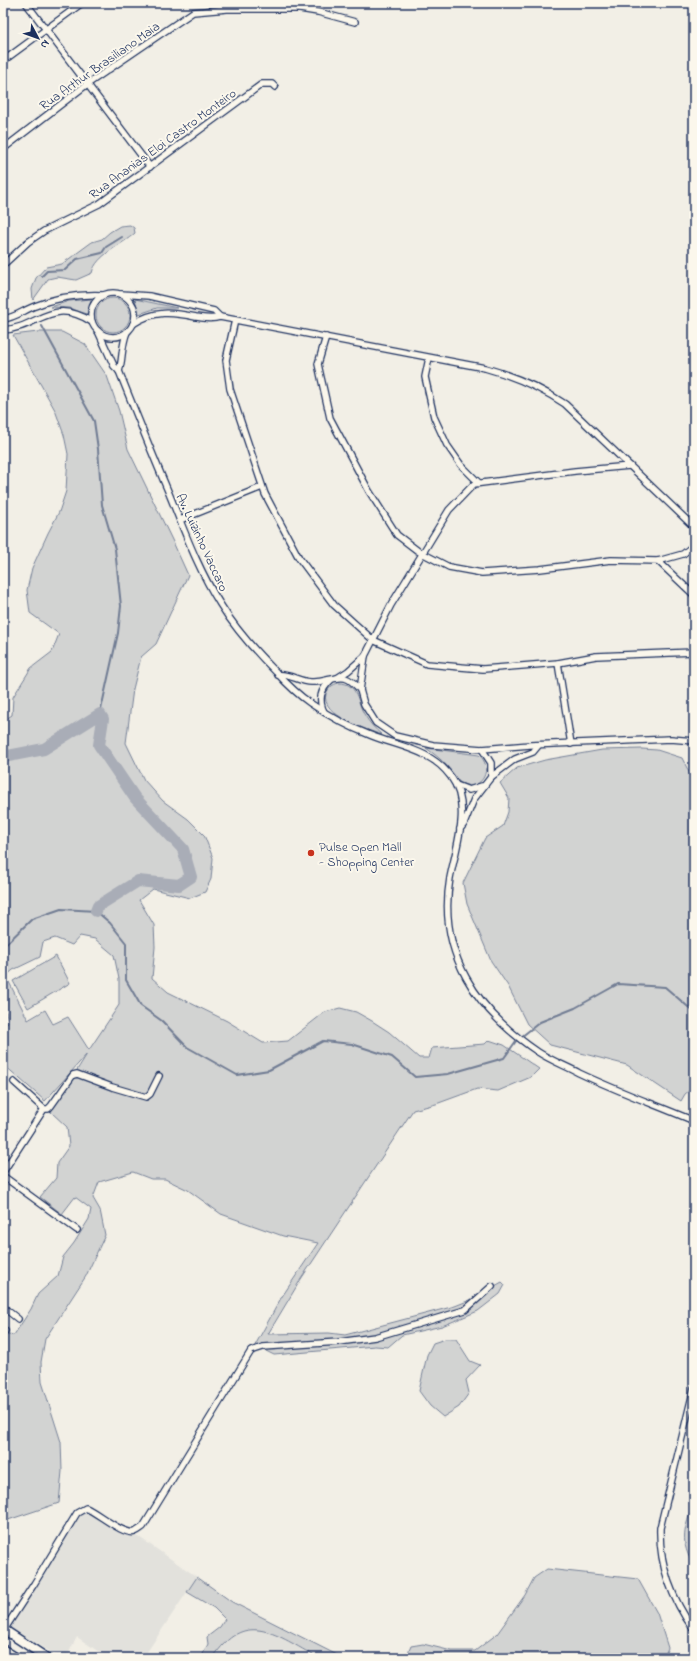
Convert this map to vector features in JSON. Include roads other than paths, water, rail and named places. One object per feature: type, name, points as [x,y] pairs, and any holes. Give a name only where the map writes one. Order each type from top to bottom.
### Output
[{"type":"highway","points":[[3,1650],[16,1658]]},
{"type":"main road","points":[[3,1630],[47,1658]]},
{"type":"street","points":[[26,3],[45,31],[150,167]]},
{"type":"street","points":[[3,61],[82,3]]},
{"type":"street","points":[[300,9],[302,3]]},
{"type":"street","name":"Rua Arthur Brasiliano Maia","points":[[3,149],[86,85],[193,12],[227,9],[300,9],[318,12],[355,22]]},
{"type":"street","name":"Rua Ananias Eloi Castro Monteiro","points":[[3,265],[28,242],[44,231],[99,204],[262,84],[272,84],[275,87]]},
{"type":"street","points":[[119,294],[132,303],[135,313],[133,324]]},
{"type":"street","points":[[3,319],[12,317],[42,303],[63,297],[119,294],[149,296],[214,311],[220,317]]},
{"type":"street","points":[[92,322],[93,306],[99,298],[104,295]]},
{"type":"street","points":[[3,330],[14,329],[45,314],[57,312],[75,314],[92,322],[98,331],[112,337],[127,332]]},
{"type":"street","points":[[119,371],[121,366],[122,346],[127,332],[133,324],[146,316],[165,312],[212,320],[220,317],[485,368],[503,373],[546,391],[566,404],[694,527]]},
{"type":"street","points":[[236,320],[226,360],[230,389],[262,487],[299,558],[330,599],[373,640],[427,664],[483,669],[558,663],[596,656],[694,652]]},
{"type":"street","name":"Av. Luizinho Vaccaro","points":[[98,331],[114,366],[119,371],[200,569],[219,603],[252,648],[296,692],[324,712],[366,734],[427,755],[444,769],[456,785]]},
{"type":"street","points":[[326,337],[318,364],[330,418],[369,490],[397,535],[422,553],[449,567],[482,573],[540,569],[611,560],[658,561],[684,554],[694,545]]},
{"type":"street","points":[[429,358],[425,377],[434,417],[451,450],[461,465],[479,483]]},
{"type":"street","points":[[278,675],[284,674],[296,680],[310,682],[331,680],[348,671],[365,656],[390,605],[449,510],[474,484],[575,471],[630,466]]},
{"type":"street","points":[[180,520],[262,487]]},
{"type":"street","points":[[658,561],[694,595]]},
{"type":"street","points":[[365,656],[366,660],[360,690],[364,704],[371,717],[382,728],[395,736],[433,745],[482,749],[671,739],[694,740]]},
{"type":"street","points":[[558,663],[571,744]]},
{"type":"street","points":[[337,678],[351,681],[360,690]]},
{"type":"street","points":[[324,712],[321,704],[321,694],[325,686],[331,680]]},
{"type":"street","points":[[456,785],[469,790],[477,789],[515,759],[533,752],[538,746]]},
{"type":"street","points":[[482,749],[491,763],[491,777]]},
{"type":"street","points":[[460,829],[464,824],[474,799],[484,784]]},
{"type":"street","points":[[456,785],[460,803],[460,829],[448,900],[449,923],[452,945],[459,967],[471,987],[490,1011],[517,1037],[540,1054],[607,1086],[694,1121]]},
{"type":"street","points":[[3,1172],[44,1109],[48,1109],[51,1106],[72,1075],[77,1074],[112,1087],[146,1097],[150,1094],[159,1076]]},
{"type":"street","points":[[14,1082],[44,1109]]},
{"type":"street","points":[[3,1176],[77,1230]]},
{"type":"street","points":[[3,1630],[34,1584],[77,1513],[86,1508],[96,1512],[125,1532],[135,1533],[143,1527],[251,1351],[263,1347],[339,1342],[375,1337],[464,1310],[492,1286]]},
{"type":"street","points":[[3,1307],[18,1319]]},
{"type":"street","points":[[694,1388],[660,1528],[662,1562],[667,1580],[686,1619],[694,1630]]},
{"type":"waterway","points":[[42,276],[47,271],[65,270],[77,259],[102,253],[106,247],[122,237]]},
{"type":"waterway","points":[[42,326],[94,421],[98,449],[102,505],[115,549],[121,606],[118,633],[100,714]]},
{"type":"waterway","points":[[3,757],[44,749],[100,714],[103,719],[99,745],[135,798],[183,849],[191,877],[179,885],[138,881],[98,906],[96,911]]},
{"type":"waterway","points":[[3,947],[32,919],[61,909],[96,911],[110,923],[126,943],[126,980],[141,1006],[162,1021],[187,1047],[237,1075],[269,1070],[323,1041],[352,1044],[392,1057],[415,1077],[448,1074],[504,1058],[516,1041],[540,1022],[575,1008],[618,984],[665,987],[694,1012]]},
{"type":"place","name":"Pulse Open Mall - Shopping Center","points":[[311,853]]}]
